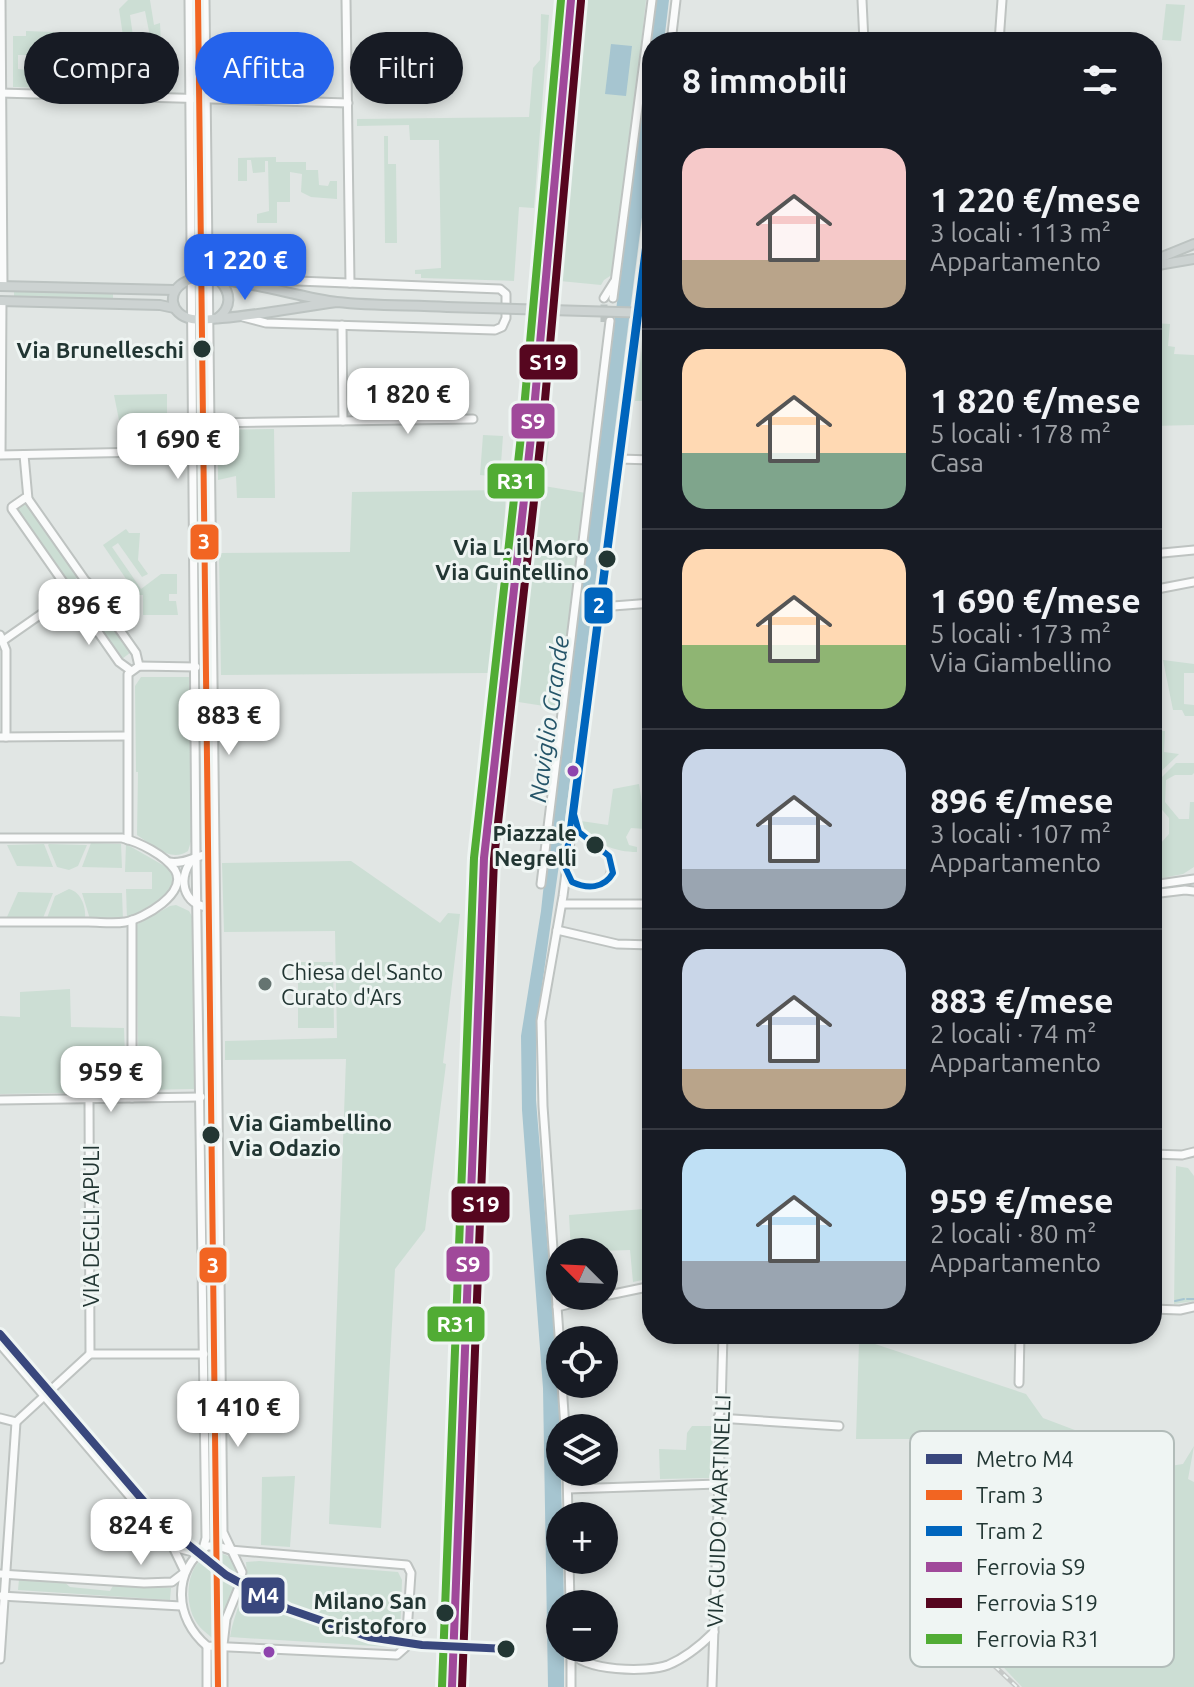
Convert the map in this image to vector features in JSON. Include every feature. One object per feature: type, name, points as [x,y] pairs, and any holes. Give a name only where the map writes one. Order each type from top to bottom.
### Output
[{"type":"main road","points":[[1162,259],[1194,244]]},
{"type":"main road","points":[[1162,263],[1194,259]]},
{"type":"main road","points":[[1,286],[160,291],[174,290],[192,279],[246,284],[337,302],[642,313]]},
{"type":"main road","points":[[213,319],[225,310],[229,298],[227,290],[214,280]]},
{"type":"main road","points":[[115,304],[116,289]]},
{"type":"main road","points":[[174,290],[174,308]]},
{"type":"main road","points":[[160,291],[164,296],[160,305]]},
{"type":"main road","points":[[1,301],[160,305],[174,308],[192,319],[243,317],[337,302]]},
{"type":"street","points":[[1,0],[1,286]]},
{"type":"street","points":[[3,1574],[172,1582],[185,1572],[203,1549],[206,1540],[201,1097],[194,859],[196,667],[189,0]]},
{"type":"street","points":[[205,0],[205,32]]},
{"type":"street","points":[[346,0],[350,283]]},
{"type":"street","points":[[648,32],[652,0]]},
{"type":"street","points":[[672,32],[676,0]]},
{"type":"street","points":[[862,0],[864,32]]},
{"type":"street","points":[[1000,32],[1002,0]]},
{"type":"street","points":[[609,298],[615,280],[642,76]]},
{"type":"street","points":[[1,93],[195,99]]},
{"type":"street","points":[[334,103],[348,103]]},
{"type":"street","points":[[206,104],[214,280],[210,423],[223,1532],[240,1565],[242,1579],[228,1612],[223,1645],[223,1687]]},
{"type":"street","points":[[243,317],[266,323],[497,330],[505,321],[506,294],[503,290],[272,280],[246,284]]},
{"type":"street","points":[[1,301],[1,454],[193,451]]},
{"type":"street","points":[[541,884],[608,340],[607,322]]},
{"type":"street","points":[[342,325],[343,421]]},
{"type":"street","points":[[553,1238],[540,1036],[542,1011],[562,904],[636,325],[642,326]]},
{"type":"street","points":[[210,423],[473,419]]},
{"type":"street","points":[[24,455],[28,499],[136,653],[139,666]]},
{"type":"street","points":[[619,459],[642,460]]},
{"type":"street","points":[[28,499],[25,498],[12,509],[122,666],[130,670]]},
{"type":"street","points":[[1162,553],[1194,550]]},
{"type":"street","points":[[87,582],[2,638],[3,737],[127,736]]},
{"type":"street","points":[[1162,588],[1194,582]]},
{"type":"street","points":[[600,607],[642,604]]},
{"type":"street","points":[[128,840],[127,680],[130,670],[139,666],[196,667]]},
{"type":"street","points":[[0,838],[128,840],[167,861],[178,863],[214,854]]},
{"type":"street","points":[[194,859],[184,872],[183,882],[185,892],[195,903]]},
{"type":"street","points":[[0,922],[132,920],[175,892],[178,884],[175,871],[167,861]]},
{"type":"street","points":[[1162,884],[1194,879]]},
{"type":"street","points":[[1162,893],[1194,891]]},
{"type":"street","points":[[163,902],[177,898],[215,907]]},
{"type":"street","points":[[562,904],[642,904]]},
{"type":"street","points":[[132,920],[132,1098]]},
{"type":"street","points":[[557,930],[617,944],[642,945]]},
{"type":"street","points":[[0,1100],[201,1097]]},
{"type":"street","name":"VIA DEGLI APULI","points":[[89,1099],[90,1354]]},
{"type":"street","points":[[1162,1154],[1194,1152]]},
{"type":"street","points":[[618,1293],[642,1288]]},
{"type":"street","points":[[1162,1309],[1194,1307]]},
{"type":"street","points":[[0,1344],[173,1547],[185,1572],[181,1606],[190,1628],[207,1646],[207,1687]]},
{"type":"street","name":"VIA GUIDO MARTINELLI","points":[[712,1687],[718,1418],[721,1409],[723,1344]]},
{"type":"street","points":[[1019,1383],[1020,1344]]},
{"type":"street","points":[[0,1659],[3,1574],[16,1422],[90,1354],[204,1354]]},
{"type":"street","points":[[0,1418],[16,1422]]},
{"type":"street","points":[[718,1418],[839,1426]]},
{"type":"street","points":[[568,1489],[718,1484]]},
{"type":"street","points":[[568,1486],[568,1502]]},
{"type":"street","points":[[173,1547],[189,1551],[214,1545],[230,1550],[407,1565],[411,1573],[407,1643],[397,1655],[207,1646]]},
{"type":"street","points":[[2,1596],[181,1606]]},
{"type":"street","points":[[584,1662],[597,1666],[655,1668],[677,1660],[714,1632]]},
{"type":"street","points":[[571,1662],[571,1687]]},
{"type":"street","points":[[571,1667],[576,1662]]},
{"type":"green space","points":[[128,0],[150,0],[154,25],[160,23],[160,32],[149,32],[145,11],[130,15],[132,32],[122,32],[119,9]]},
{"type":"green space","points":[[191,0],[202,0],[203,32],[195,32],[195,92],[191,92]]},
{"type":"green space","points":[[583,0],[646,0],[616,272],[601,285],[560,281]]},
{"type":"green space","points":[[1166,4],[1185,5],[1181,41],[1162,40]]},
{"type":"green space","points":[[541,14],[549,15],[534,208],[519,207],[514,281],[421,278],[415,270],[441,268],[439,140],[410,140],[409,125],[357,126],[357,119],[529,117],[533,68],[540,60]]},
{"type":"green space","points":[[13,36],[24,36],[24,55],[18,55],[18,69],[24,70],[24,87],[13,87]]},
{"type":"green space","points":[[191,103],[204,104],[205,269],[193,269]]},
{"type":"green space","points":[[384,136],[388,136],[388,164],[396,164],[397,243],[385,243]]},
{"type":"green space","points":[[276,157],[276,162],[306,162],[306,170],[318,170],[319,185],[328,186],[330,181],[337,181],[337,199],[311,197],[301,192],[302,174],[290,172],[290,202],[277,202],[277,223],[257,223],[257,214],[269,211],[268,161],[265,161],[265,172],[253,173],[251,160],[247,160],[247,181],[238,181],[238,158]]},
{"type":"green space","points":[[14,290],[113,293],[113,301],[14,298]]},
{"type":"green space","points":[[1162,324],[1170,324],[1168,346],[1175,347],[1174,354],[1194,355],[1194,425],[1162,426]]},
{"type":"green space","points":[[642,348],[642,401],[635,401]]},
{"type":"green space","points":[[167,394],[167,419],[119,420],[114,395]]},
{"type":"green space","points":[[546,416],[552,416],[544,486],[586,493],[581,511],[557,708],[512,701]]},
{"type":"green space","points":[[274,429],[275,498],[237,498],[236,476],[218,480],[218,430]]},
{"type":"green space","points":[[483,435],[503,436],[500,477],[480,475]]},
{"type":"green space","points":[[506,490],[503,550],[488,673],[221,675],[219,553],[350,552],[352,492]]},
{"type":"green space","points":[[26,503],[78,577],[69,583],[17,509]]},
{"type":"green space","points":[[126,529],[129,533],[140,533],[138,560],[148,574],[142,577],[118,543],[112,547],[141,589],[161,574],[177,574],[177,594],[169,594],[169,601],[176,601],[178,615],[143,615],[143,595],[137,595],[103,545]]},
{"type":"green space","points":[[91,596],[131,652],[122,659],[82,602]]},
{"type":"green space","points":[[1163,660],[1194,664],[1194,673],[1184,673],[1184,704],[1194,705],[1194,716],[1185,716],[1182,710],[1173,710]]},
{"type":"green space","points":[[141,677],[190,677],[192,838],[188,851],[182,854],[168,854],[137,835],[135,686]]},
{"type":"green space","points":[[1162,731],[1165,731],[1164,752],[1179,754],[1162,770]]},
{"type":"green space","points":[[1176,763],[1194,763],[1192,775],[1175,775],[1166,780],[1165,802],[1179,819],[1189,819],[1190,802],[1194,802],[1194,867],[1183,874],[1162,878],[1162,842],[1169,834],[1169,818],[1162,810],[1162,777]]},
{"type":"green space","points":[[639,784],[642,829],[631,828],[626,837],[629,845],[637,847],[637,852],[606,846],[580,826],[581,821],[608,825],[613,789]]},
{"type":"green space","points":[[91,843],[121,844],[122,868],[82,867]]},
{"type":"green space","points":[[44,844],[53,867],[17,866],[7,845]]},
{"type":"green space","points":[[126,844],[168,868],[175,881],[168,895],[127,919],[126,889],[152,889],[152,872],[125,872]]},
{"type":"green space","points":[[48,845],[87,845],[78,866],[69,870],[57,867]]},
{"type":"green space","points":[[351,861],[440,923],[448,913],[460,914],[443,1063],[446,1064],[425,1230],[395,1269],[381,1528],[329,1524],[346,1059],[225,1060],[225,1041],[337,1038],[335,931],[224,932],[222,863]]},
{"type":"green space","points":[[69,889],[82,900],[85,918],[47,918],[55,896]]},
{"type":"green space","points":[[18,892],[53,893],[43,918],[7,917]]},
{"type":"green space","points":[[82,893],[122,893],[123,920],[90,919]]},
{"type":"green space","points":[[176,905],[189,911],[194,920],[196,1083],[194,1089],[139,1090],[136,925]]},
{"type":"green space","points":[[298,962],[333,962],[334,1028],[298,1028]]},
{"type":"green space","points":[[70,989],[71,1027],[124,1028],[126,1085],[120,1092],[0,1094],[0,1016],[20,1017],[20,992]]},
{"type":"green space","points":[[1176,1166],[1188,1168],[1194,1176],[1194,1301],[1174,1304]]},
{"type":"green space","points":[[642,1209],[642,1280],[633,1282],[630,1250],[618,1250],[618,1238],[570,1238],[569,1215]]},
{"type":"green space","points":[[859,1344],[875,1344],[1026,1394],[1043,1418],[1077,1431],[910,1431],[910,1439],[856,1439]]},
{"type":"green space","points":[[692,1426],[713,1426],[711,1478],[660,1479],[659,1449],[686,1450],[687,1433]]},
{"type":"green space","points":[[1194,1446],[1188,1479],[1194,1482],[1194,1687],[1022,1687],[1003,1667],[1174,1667],[1174,1465],[1183,1464]]},
{"type":"green space","points":[[295,1476],[290,1547],[261,1545],[262,1477]]},
{"type":"green space","points":[[218,1553],[235,1561],[238,1574],[220,1636],[212,1638],[195,1620],[189,1589],[190,1578],[200,1561]]},
{"type":"green space","points":[[246,1562],[398,1572],[402,1580],[400,1640],[390,1647],[230,1637],[245,1581]]},
{"type":"green space","points":[[19,1579],[63,1581],[70,1587],[110,1591],[114,1584],[171,1588],[170,1600],[18,1590]]},
{"type":"water","points":[[653,0],[669,0],[665,32],[649,32]]},
{"type":"water","points":[[611,44],[632,46],[626,96],[605,94]]},
{"type":"water","points":[[642,94],[642,217],[536,1029],[536,1100],[547,1238],[546,1310],[553,1310],[554,1326],[546,1326],[546,1398],[559,1398],[559,1414],[546,1414],[546,1486],[561,1486],[562,1502],[546,1502],[546,1567],[543,1388],[522,1110],[521,1036],[541,911],[557,761]]},
{"type":"water","points":[[546,1574],[563,1574],[564,1590],[546,1590]]},
{"type":"water","points":[[548,1662],[564,1662],[564,1687],[548,1687]]},
{"type":"waterway","points":[[1175,1301],[1184,1299]]},
{"type":"waterway","points":[[1187,1299],[1194,1299]]},
{"type":"tunnel","points":[[604,298],[604,322]]},
{"type":"tunnel","points":[[637,323],[640,299]]},
{"type":"tram line","name":"3","points":[[198,0],[218,1687]]},
{"type":"tram line","name":"2","points":[[642,271],[565,867],[572,882],[583,886],[600,885],[613,873],[609,856],[579,832],[574,814],[642,293]]},
{"type":"tram line","points":[[586,888],[599,883],[606,873],[607,861],[600,848]]},
{"type":"railway","points":[[448,1687],[479,847],[521,453],[557,0]]},
{"type":"railway","points":[[996,1667],[1017,1687]]},
{"type":"metro line","name":"M4","points":[[0,1334],[165,1526],[226,1575],[288,1609],[369,1637],[422,1645],[508,1649]]},
{"type":"rail line","name":"R31","points":[[442,1687],[474,858],[524,409],[561,0]]},
{"type":"rail line","name":"S9","points":[[452,1687],[484,858],[534,410],[571,0]]},
{"type":"rail line","name":"S19","points":[[462,1687],[494,859],[544,411],[581,1]]},
{"type":"place","name":"Via Brunelleschi","points":[[202,349]]},
{"type":"place","name":"Via L. il Moro Via Guintellino","points":[[607,559]]},
{"type":"place","name":"Piazzale Negrelli","points":[[595,845]]},
{"type":"place","name":"Chiesa del Santo Curato d'Ars","points":[[265,984]]},
{"type":"place","name":"Via Giambellino Via Odazio","points":[[211,1135]]},
{"type":"place","name":"Milano San Cristoforo","points":[[445,1613]]},
{"type":"water label","name":"Naviglio Grande","points":[[549,719]]}]
